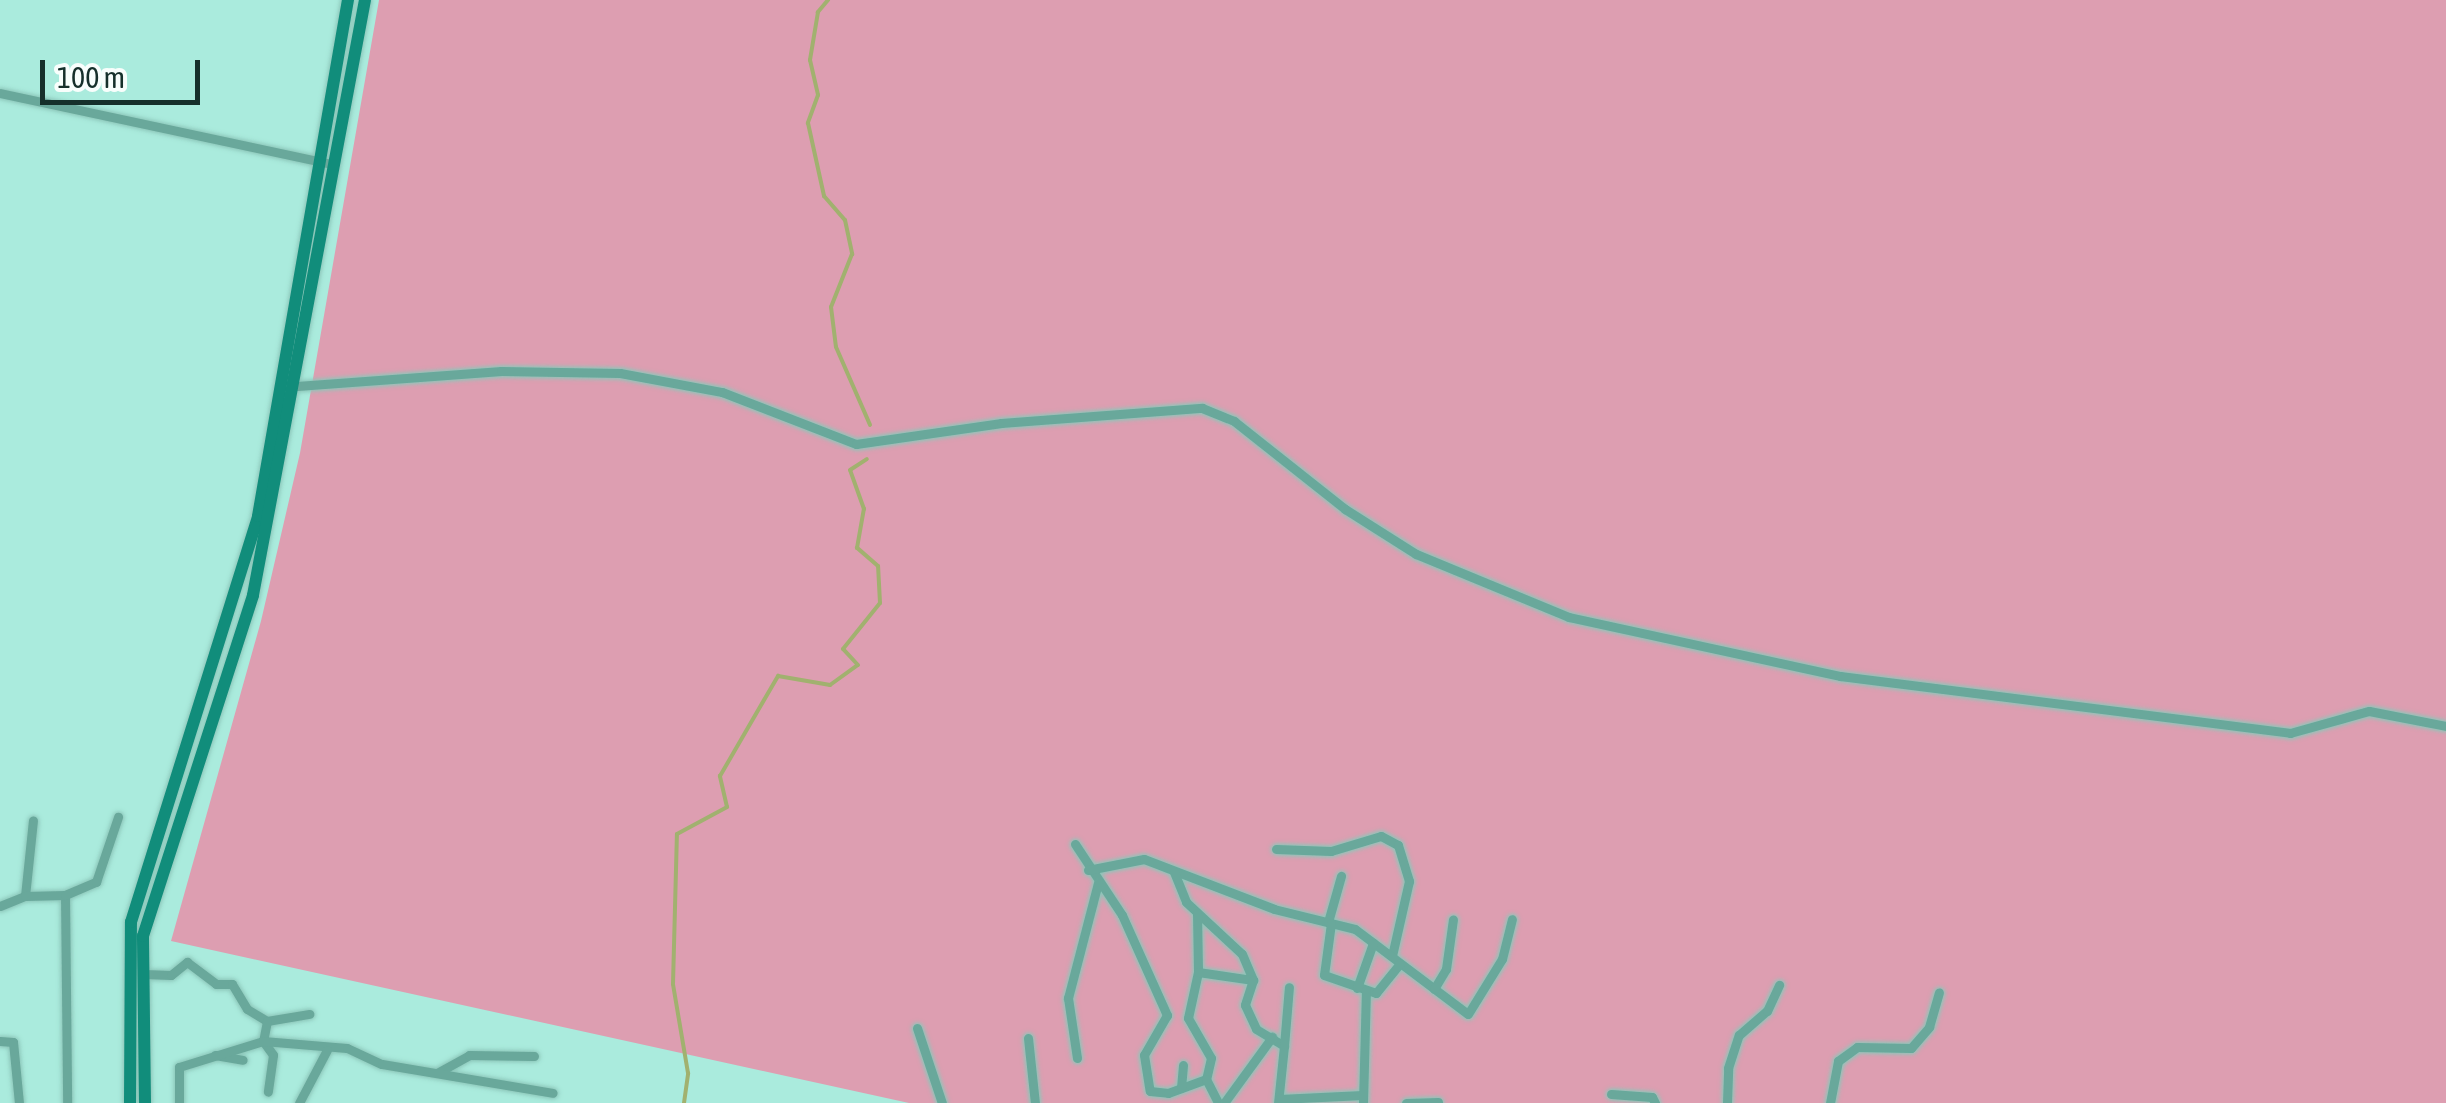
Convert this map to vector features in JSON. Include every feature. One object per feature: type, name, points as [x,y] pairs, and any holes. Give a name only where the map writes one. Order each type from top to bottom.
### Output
[{"type":"street","points":[[146,1103],[143,936],[153,895],[253,595],[297,386],[348,0]]},
{"type":"street","points":[[130,1103],[131,922],[258,516],[325,162],[365,0]]},
{"type":"street","points":[[0,92],[325,162]]},
{"type":"street","points":[[297,386],[502,371],[620,373],[722,392],[856,444],[1101,416],[1217,411],[1416,554],[1569,617],[1840,676],[2290,733],[2370,712],[2446,726]]},
{"type":"street","points":[[0,906],[25,896],[65,895],[96,882],[118,817]]},
{"type":"street","points":[[25,896],[33,820]]},
{"type":"street","points":[[1276,848],[1331,850],[1372,837],[1398,844],[1406,860],[1408,894],[1396,960],[1379,992],[1321,973],[1341,876]]},
{"type":"street","points":[[1075,844],[1088,870],[1122,916],[1166,1015],[1144,1055],[1150,1091],[1144,1103]]},
{"type":"street","points":[[1088,870],[1144,859],[1329,923],[1374,943],[1468,1014],[1502,959],[1512,919]]},
{"type":"street","points":[[1174,871],[1197,913],[1242,954],[1254,980],[1245,1005],[1256,1029],[1284,1046]]},
{"type":"street","points":[[1078,1058],[1068,998],[1098,883]]},
{"type":"street","points":[[65,895],[67,1103]]},
{"type":"street","points":[[1197,913],[1198,972],[1188,1018],[1210,1058],[1206,1080],[1221,1103],[1272,1037]]},
{"type":"street","points":[[1434,988],[1446,969],[1453,919]]},
{"type":"street","points":[[1289,987],[1278,1101],[1334,1091],[1363,1099],[1362,989],[1374,943]]},
{"type":"street","points":[[144,974],[171,975],[187,962],[216,984],[232,984],[247,1009],[267,1022],[309,1014]]},
{"type":"street","points":[[1198,972],[1254,980]]},
{"type":"street","points":[[1727,1103],[1728,1068],[1739,1035],[1767,1011],[1779,986]]},
{"type":"street","points":[[1830,1103],[1838,1061],[1857,1046],[1911,1048],[1929,1027],[1940,992]]},
{"type":"street","points":[[267,1022],[263,1041],[273,1055],[268,1092]]},
{"type":"street","points":[[916,1028],[942,1103]]},
{"type":"street","points":[[1028,1038],[1035,1103]]},
{"type":"street","points":[[0,1041],[13,1042],[20,1103]]},
{"type":"street","points":[[179,1103],[179,1067],[263,1041],[328,1050],[347,1048],[382,1064],[553,1093]]},
{"type":"street","points":[[298,1103],[328,1050]]},
{"type":"street","points":[[212,1054],[243,1060]]},
{"type":"street","points":[[436,1073],[464,1056],[534,1056]]},
{"type":"street","points":[[1182,1088],[1183,1065]]},
{"type":"street","points":[[1150,1091],[1182,1088],[1206,1080]]},
{"type":"street","points":[[1610,1094],[1652,1097],[1655,1103]]},
{"type":"street","points":[[1406,1103],[1438,1102]]},
{"type":"shaded area","points":[[379,0],[2446,0],[2446,1103],[909,1103],[171,941],[261,621],[300,453]]},
{"type":"waterway","points":[[828,0],[818,12],[810,60],[818,95],[808,123],[824,196],[845,220],[852,254],[831,307],[836,347],[870,425]]},
{"type":"waterway","points":[[684,1103],[688,1073],[673,984],[677,834],[727,807],[720,776],[778,676],[830,685],[858,665],[843,649],[880,603],[878,566],[857,548],[864,509],[850,470],[867,459]]}]
